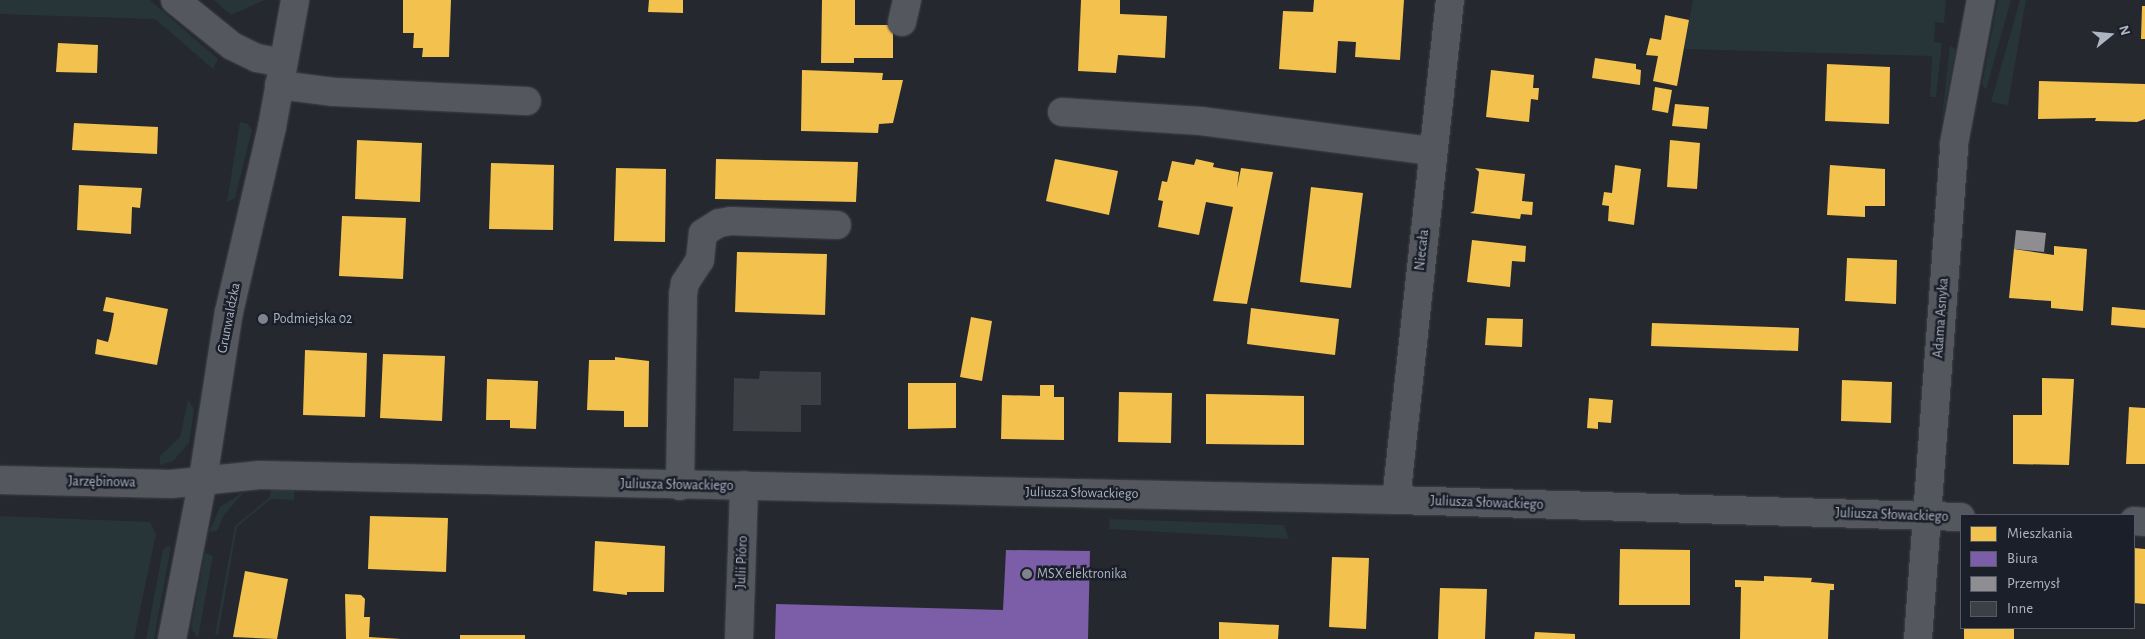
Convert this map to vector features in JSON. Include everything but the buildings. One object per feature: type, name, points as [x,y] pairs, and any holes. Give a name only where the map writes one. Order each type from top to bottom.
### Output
[{"type":"street","points":[[175,0],[232,46],[257,58],[281,74],[334,92],[527,101]]},
{"type":"street","name":"Grunwaldzka","points":[[172,639],[203,479],[226,329],[295,0]]},
{"type":"street","name":"Niecała","points":[[1396,500],[1432,151],[1450,0]]},
{"type":"street","name":"Adama Asnyka","points":[[1918,639],[1954,144],[1981,0]]},
{"type":"street","points":[[1062,112],[1201,121],[1432,151]]},
{"type":"street","points":[[680,486],[683,294],[684,283],[700,260],[703,233],[719,224],[731,222],[837,225]]},
{"type":"street","name":"Juliusza Słowackiego","points":[[203,479],[260,475],[680,486],[744,485],[1396,500],[1960,517]]},
{"type":"street","name":"Jarzębinowa","points":[[0,480],[171,484],[203,479]]},
{"type":"street","name":"Julii Pióro","points":[[740,639],[744,485]]},
{"type":"shaded area","points":[[0,0],[150,0],[218,59],[213,69],[155,19],[0,14]]},
{"type":"shaded area","points":[[214,0],[265,0],[231,15]]},
{"type":"shaded area","points":[[1693,0],[1946,0],[1944,23],[1935,22],[1934,42],[1942,43],[1936,97],[1930,97],[1932,56],[1684,49]]},
{"type":"shaded area","points":[[1998,0],[2011,0],[1986,90],[1982,84]]},
{"type":"shaded area","points":[[2020,0],[2026,0],[2008,105],[1991,102]]},
{"type":"shaded area","points":[[1950,46],[1956,49],[1941,125]]},
{"type":"shaded area","points":[[240,122],[248,124],[252,130],[235,198],[227,202]]},
{"type":"shaded area","points":[[188,400],[194,409],[189,443],[173,461],[160,465],[160,456],[180,437]]},
{"type":"shaded area","points":[[271,490],[294,491],[294,500],[271,499],[237,527],[218,635],[215,634],[235,526],[269,498]]},
{"type":"shaded area","points":[[245,491],[224,515],[217,531],[209,532],[220,507]]},
{"type":"shaded area","points":[[0,516],[150,522],[156,534],[134,639],[0,639]]},
{"type":"shaded area","points":[[1110,519],[1284,525],[1289,539],[1109,529]]},
{"type":"shaded area","points":[[167,546],[171,547],[154,639],[146,639],[163,550]]},
{"type":"shaded area","points":[[205,553],[213,556],[198,638],[191,628]]},
{"type":"place","name":"Podmiejska 02","points":[[263,319]]},
{"type":"place","name":"MSX elektronika","points":[[1027,574]]}]
